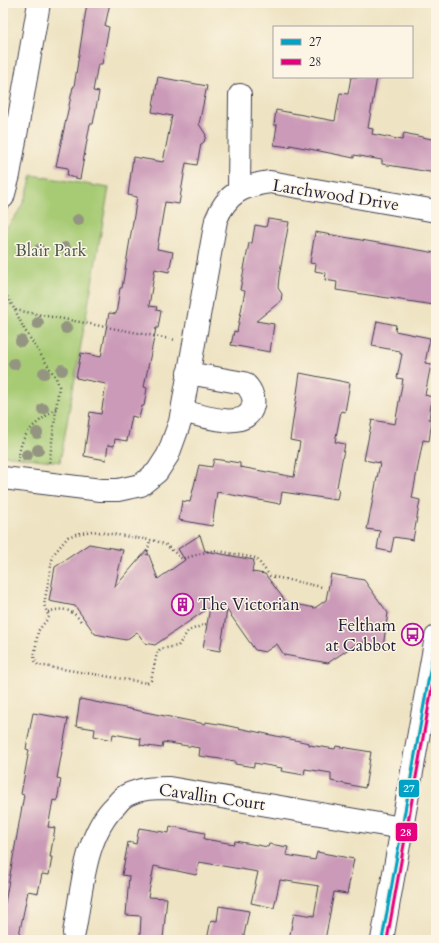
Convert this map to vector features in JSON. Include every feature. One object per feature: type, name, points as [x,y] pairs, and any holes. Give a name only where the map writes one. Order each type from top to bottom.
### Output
[{"type":"street","points":[[3,196],[9,176],[39,3]]},
{"type":"street","points":[[239,190],[240,95]]},
{"type":"street","name":"Larchwood Drive","points":[[9,479],[109,490],[125,490],[141,485],[158,472],[168,455],[177,433],[216,220],[221,207],[239,190],[253,184],[270,182],[436,212]]},
{"type":"street","points":[[182,411],[236,421],[245,418],[254,405],[250,390],[244,383],[188,373]]},
{"type":"street","points":[[382,940],[436,637]]},
{"type":"street","name":"Cavallin Court","points":[[74,933],[90,845],[97,827],[109,811],[126,795],[146,788],[169,788],[402,828]]},
{"type":"path","points":[[3,290],[24,329],[56,378],[58,386],[46,483]]},
{"type":"path","points":[[15,310],[194,344]]},
{"type":"path","points":[[9,479],[24,437],[56,408]]},
{"type":"path","points":[[206,624],[188,631],[178,646],[160,649],[156,657],[151,680],[144,683],[38,665],[34,659],[38,631],[47,621],[48,612],[44,605],[51,563],[57,549],[68,538],[76,534],[92,531],[150,540],[166,545],[182,558],[213,550],[256,558],[270,576],[322,587]]},
{"type":"path","points":[[147,555],[150,540]]},
{"type":"path","points":[[48,612],[63,608],[75,614],[82,623]]},
{"type":"green space","name":"Blair Park","points":[[32,175],[109,188],[60,462],[3,455],[3,231],[9,225],[22,205],[28,191]]},
{"type":"building","points":[[87,3],[110,3],[105,26],[109,27],[102,64],[98,64],[93,91],[99,92],[93,124],[90,124],[80,179],[67,176],[68,168],[56,166],[74,87]]},
{"type":"building","points":[[158,77],[207,86],[199,124],[206,135],[204,142],[201,144],[197,165],[186,163],[179,204],[165,202],[157,249],[173,252],[169,272],[155,269],[149,306],[157,307],[156,310],[161,311],[144,387],[147,388],[144,406],[142,406],[139,418],[132,416],[127,441],[115,439],[114,446],[108,445],[106,460],[84,456],[90,412],[101,414],[106,384],[76,378],[81,353],[101,357],[109,313],[116,314],[120,288],[122,288],[137,197],[128,195],[133,157],[163,162],[172,116],[152,112]]},
{"type":"building","points":[[351,78],[377,78],[368,128],[373,129],[372,134],[402,140],[404,133],[436,140],[436,173],[382,164],[382,160],[354,155],[354,158],[290,145],[290,147],[274,145],[277,125],[274,125],[276,110],[335,121],[340,93],[348,94]]},
{"type":"building","points":[[268,219],[289,222],[279,277],[278,288],[282,294],[281,301],[256,321],[274,324],[270,352],[231,345],[234,331],[237,332],[245,291],[240,290],[249,243],[252,243],[255,225],[266,227]]},
{"type":"building","points":[[315,232],[436,253],[436,302],[434,305],[336,290],[337,282],[325,280],[326,273],[315,271],[316,264],[310,263]]},
{"type":"building","points":[[377,321],[396,325],[395,331],[430,338],[425,363],[431,364],[425,395],[432,397],[429,419],[432,420],[429,441],[423,440],[412,498],[420,500],[413,540],[394,537],[391,552],[377,549],[380,531],[367,529],[380,463],[364,460],[372,420],[395,424],[403,379],[397,378],[402,354],[400,354],[400,351],[372,346]]},
{"type":"building","points":[[300,373],[350,383],[345,412],[341,411],[335,442],[345,444],[337,487],[339,489],[337,500],[282,492],[280,504],[217,492],[212,526],[179,520],[182,501],[190,502],[199,465],[212,467],[214,459],[240,463],[240,467],[294,477],[300,442],[290,440]]},
{"type":"building","name":"The Victorian","points":[[200,535],[205,551],[254,560],[252,572],[265,574],[286,602],[315,608],[326,600],[331,574],[364,580],[388,613],[383,647],[359,642],[328,663],[284,655],[277,644],[265,652],[255,650],[227,610],[220,651],[203,648],[210,607],[155,645],[145,643],[137,632],[126,640],[95,634],[75,606],[49,601],[55,567],[89,544],[123,550],[115,587],[147,550],[158,579],[185,560],[178,549]]},
{"type":"building","points":[[80,699],[205,724],[206,722],[224,725],[309,743],[309,745],[335,749],[336,746],[371,752],[365,788],[331,781],[331,773],[305,769],[304,775],[281,771],[282,768],[254,763],[254,767],[235,764],[235,761],[199,756],[200,748],[163,742],[162,748],[140,745],[141,739],[113,734],[112,740],[94,736],[95,729],[76,726]]},
{"type":"building","points":[[33,713],[68,719],[57,778],[61,779],[57,801],[53,800],[48,827],[55,828],[50,857],[52,857],[49,875],[42,874],[38,893],[28,891],[18,940],[3,940],[3,903],[5,903],[24,795],[21,794],[29,750],[26,749]]},
{"type":"building","points":[[170,826],[205,833],[204,839],[234,844],[235,841],[268,847],[269,844],[288,847],[286,855],[315,860],[317,852],[354,859],[347,894],[334,892],[325,940],[289,940],[294,913],[314,916],[319,886],[280,880],[274,908],[251,903],[258,872],[199,862],[196,875],[154,866],[148,897],[167,898],[163,939],[140,937],[141,916],[126,915],[129,876],[122,875],[128,842],[136,844],[139,828],[169,833]]},
{"type":"building","points":[[219,906],[249,911],[243,940],[207,940],[211,920],[217,921]]},
{"type":"transit line","name":"27","points":[[382,940],[436,637]]},
{"type":"transit line","name":"28","points":[[387,940],[436,665]]},
{"type":"place","name":"The Victorian","points":[[183,604]]},
{"type":"place","name":"Feltham at Cabbot","points":[[412,635]]}]
